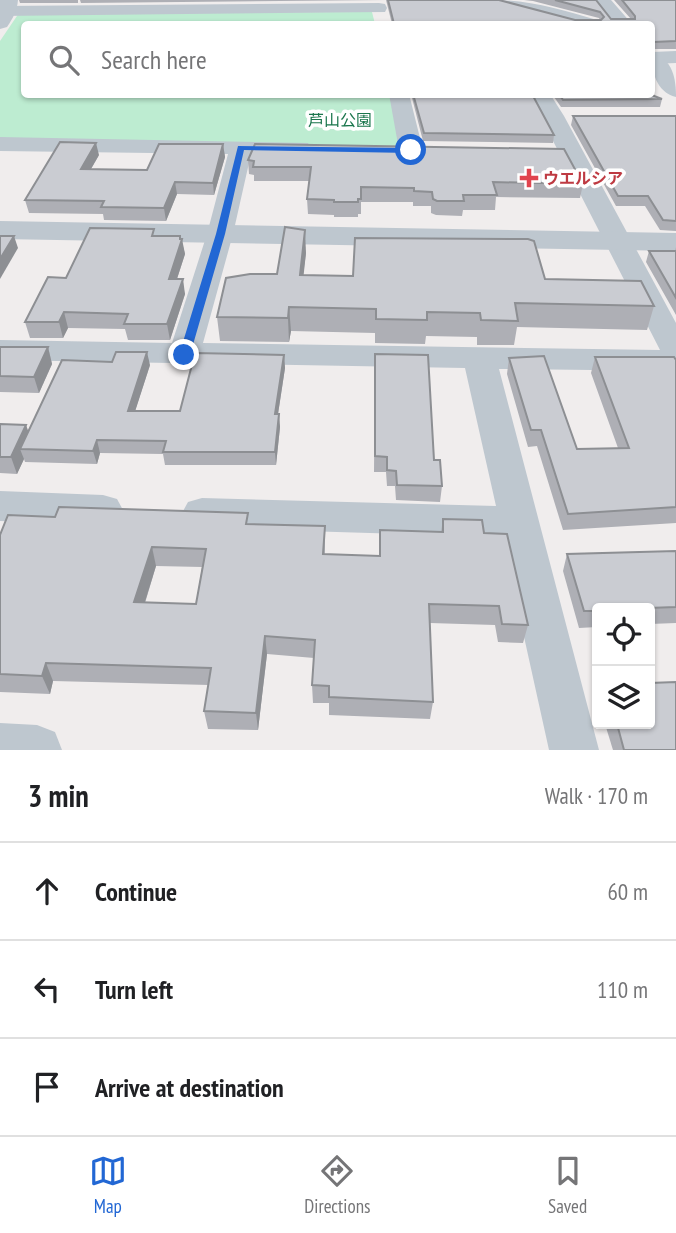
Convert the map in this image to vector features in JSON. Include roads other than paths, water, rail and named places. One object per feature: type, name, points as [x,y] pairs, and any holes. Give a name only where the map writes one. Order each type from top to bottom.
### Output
[{"type":"street","points":[[483,0],[511,18]]},
{"type":"street","points":[[500,0],[581,21]]},
{"type":"street","points":[[601,0],[619,21]]},
{"type":"street","points":[[4,11],[104,5],[379,11]]},
{"type":"street","points":[[400,98],[411,150]]},
{"type":"street","points":[[542,98],[554,116],[616,241],[676,351]]},
{"type":"street","points":[[554,116],[581,116]]},
{"type":"street","points":[[0,144],[320,149]]},
{"type":"street","points":[[184,355],[220,234],[241,147]]},
{"type":"street","points":[[385,150],[438,151]]},
{"type":"street","points":[[545,152],[572,153]]},
{"type":"street","points":[[0,230],[676,242]]},
{"type":"street","points":[[0,350],[480,360],[676,361]]},
{"type":"street","points":[[480,360],[574,750]]},
{"type":"street","points":[[0,506],[518,522]]},
{"type":"street","points":[[0,748],[37,750]]},
{"type":"place","name":"ウエルシア","points":[[529,178]]},
{"type":"park label","name":"芦山公園","points":[[340,120]]}]
